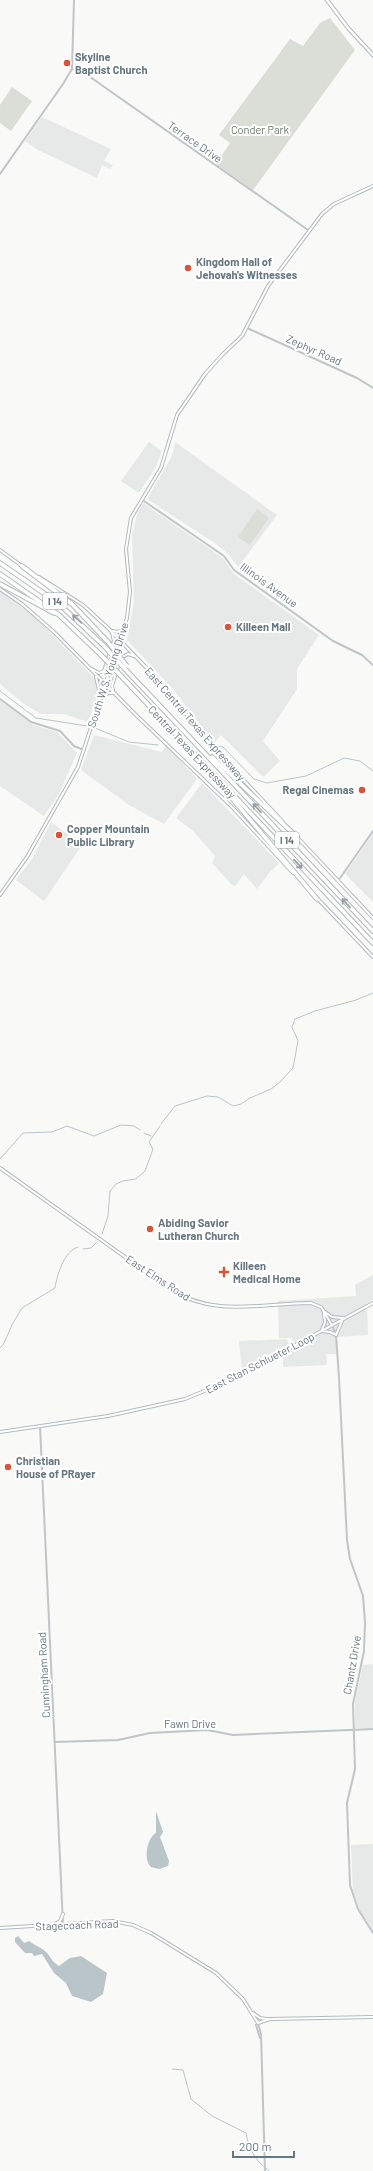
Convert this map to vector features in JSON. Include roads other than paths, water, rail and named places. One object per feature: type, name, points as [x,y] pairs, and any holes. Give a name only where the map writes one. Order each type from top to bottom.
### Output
[{"type":"highway","name":"Central Texas Expressway","points":[[0,563],[58,603],[104,646],[373,931]]},
{"type":"highway","points":[[22,566],[72,604],[108,642],[126,668]]},
{"type":"highway","name":"Central Texas Expressway","points":[[0,574],[44,603],[74,628],[123,678],[373,944]]},
{"type":"highway","points":[[0,584],[44,607],[74,628]]},
{"type":"highway","points":[[201,748],[297,837]]},
{"type":"highway","points":[[204,765],[239,809],[317,899]]},
{"type":"main road","points":[[327,0],[348,28],[373,56]]},
{"type":"main road","name":"South W.S. Young Drive","points":[[0,894],[27,857],[70,785],[84,750],[124,629],[130,592],[126,549],[127,535],[131,518],[141,499],[161,468],[177,415],[205,374],[223,354],[238,342],[247,328],[268,286],[308,230],[322,214],[334,204],[373,186]]},
{"type":"main road","name":"East Central Texas Expressway","points":[[0,550],[83,605],[111,631],[165,687],[214,748],[373,918]]},
{"type":"main road","points":[[0,589],[35,615],[232,807],[373,957]]},
{"type":"main road","points":[[86,665],[99,673],[104,671],[114,641],[111,631],[118,632],[124,629]]},
{"type":"main road","points":[[114,693],[112,686],[121,658],[128,654],[135,656]]},
{"type":"main road","points":[[95,674],[99,684],[101,699]]},
{"type":"main road","points":[[101,699],[108,693],[114,693]]},
{"type":"main road","name":"East Elms Road","points":[[0,1168],[170,1289],[188,1300],[214,1307],[311,1303],[319,1305],[332,1325]]},
{"type":"main road","name":"East Stan Schlueter Loop","points":[[0,1432],[145,1409],[185,1399],[233,1378],[373,1303]]},
{"type":"main road","points":[[324,1312],[332,1317],[344,1319],[336,1335],[330,1332],[321,1331],[325,1322],[324,1312]]},
{"type":"main road","points":[[55,1924],[60,1921],[62,1914]]},
{"type":"main road","name":"Stagecoach Road","points":[[0,1928],[114,1921],[133,1925],[151,1933],[216,1973],[243,1999],[258,2023]]},
{"type":"main road","points":[[252,2013],[260,2018],[270,2019],[373,2017]]},
{"type":"main road","points":[[258,2023],[270,2019]]},
{"type":"street","points":[[0,174],[64,84],[72,69],[74,0]]},
{"type":"street","name":"Terrace Drive","points":[[72,69],[83,72],[308,230]]},
{"type":"street","name":"Zephyr Road","points":[[247,328],[357,378],[373,388]]},
{"type":"street","name":"Illinois Avenue","points":[[141,499],[224,556],[234,570],[333,641],[362,655],[373,665]]},
{"type":"street","points":[[0,699],[31,722],[60,731],[74,746],[84,750]]},
{"type":"street","points":[[338,881],[373,831]]},
{"type":"street","name":"Chantz Drive","points":[[332,1325],[336,1335],[346,1540],[350,1559],[363,1596],[365,1623],[364,1651],[353,1704],[355,1769],[347,1803],[350,1884],[358,1909],[373,1933]]},
{"type":"street","name":"Cunningham Road","points":[[40,1426],[63,1924]]},
{"type":"street","name":"Fawn Drive","points":[[55,1742],[118,1740],[150,1732],[207,1730],[233,1735],[373,1729]]},
{"type":"street","points":[[258,2023],[256,2026],[260,2039],[265,2171]]},
{"type":"waterway","points":[[0,691],[36,718],[87,726]]},
{"type":"waterway","points":[[95,728],[129,742],[158,745]]},
{"type":"waterway","points":[[217,746],[223,747],[254,779],[267,783],[306,776],[344,758],[360,761],[373,771]]},
{"type":"waterway","points":[[161,1124],[175,1106],[207,1096],[218,1097],[233,1106],[241,1104],[250,1098],[271,1089],[293,1068],[298,1041],[292,1027],[295,1019],[315,1011],[356,1000],[373,993]]},
{"type":"waterway","points":[[0,1159],[23,1133],[52,1132],[67,1126],[94,1136],[121,1125],[134,1126],[140,1130]]},
{"type":"waterway","points":[[102,1234],[108,1216],[110,1191],[116,1184],[123,1181],[136,1179],[145,1171],[153,1149],[149,1142],[160,1126]]},
{"type":"waterway","points":[[144,1133],[151,1136]]},
{"type":"waterway","points":[[83,1249],[91,1248],[97,1242]]},
{"type":"waterway","points":[[0,1348],[22,1308],[55,1288],[59,1270],[65,1258],[73,1249],[78,1247]]},
{"type":"waterway","points":[[172,2069],[183,2070],[191,2099],[212,2116],[246,2133],[248,2143],[252,2151],[263,2166]]},
{"type":"waterway","points":[[266,2168],[269,2171]]},
{"type":"place","name":"Skyline Baptist Church","points":[[67,63]]},
{"type":"place","name":"Kingdom Hall of Jehovah's Witnesses","points":[[188,268]]},
{"type":"place","name":"Killeen Mall","points":[[228,627]]},
{"type":"place","name":"Regal Cinemas","points":[[362,790]]},
{"type":"place","name":"Copper Mountain Public Library","points":[[59,835]]},
{"type":"place","name":"Abiding Savior Lutheran Church","points":[[150,1229]]},
{"type":"place","name":"Killeen Medical Home","points":[[224,1272]]},
{"type":"place","name":"Christian House of PRayer","points":[[8,1467]]},
{"type":"park label","name":"Conder Park","points":[[260,130]]}]
